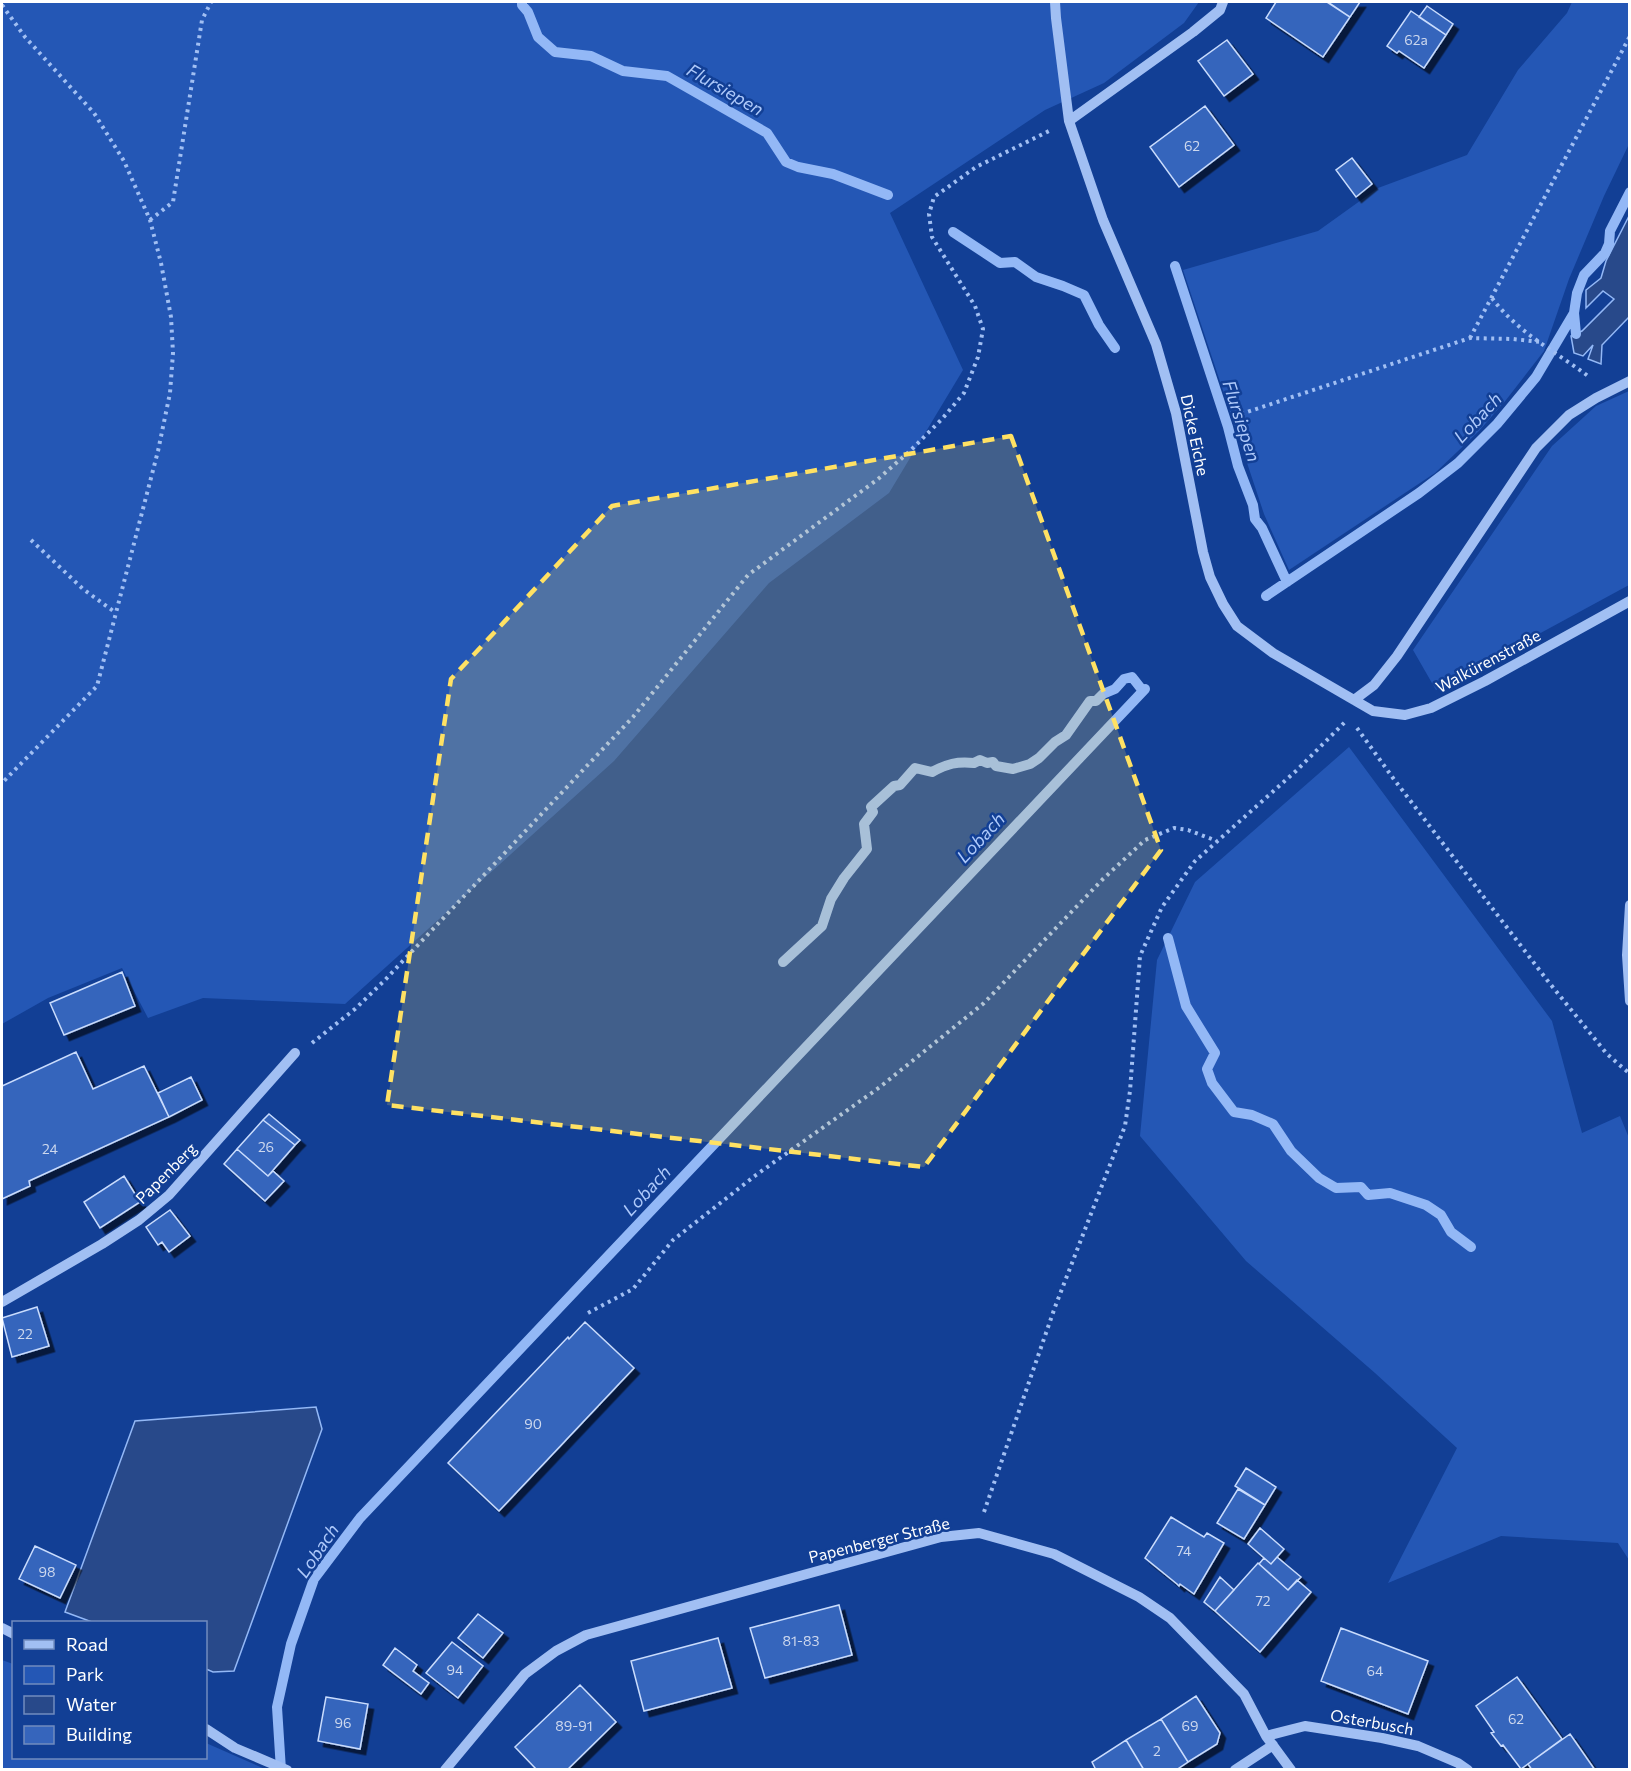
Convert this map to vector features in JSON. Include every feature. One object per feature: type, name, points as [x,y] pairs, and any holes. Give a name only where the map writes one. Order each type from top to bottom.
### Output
[{"type":"street","name":"Dicke Eiche","points":[[1055,2],[1069,121],[1103,220],[1156,344],[1176,414],[1210,577],[1237,626],[1273,653],[1354,700]]},
{"type":"street","points":[[1069,121],[1193,32],[1220,10],[1223,2]]},
{"type":"street","points":[[1354,700],[1374,685],[1397,656],[1536,448],[1569,415],[1629,381]]},
{"type":"street","name":"Walkürenstraße","points":[[1354,700],[1373,711],[1405,715],[1431,708],[1485,681],[1629,601]]},
{"type":"street","points":[[1629,905],[1627,955],[1629,1001]]},
{"type":"street","name":"Papenberg","points":[[2,1302],[102,1244],[139,1220],[170,1195],[295,1053]]},
{"type":"street","name":"Papenberger Straße","points":[[446,1770],[525,1674],[556,1651],[586,1635],[940,1537],[979,1533],[1054,1554],[1139,1597],[1170,1618],[1244,1694],[1270,1741],[1291,1770]]},
{"type":"street","name":"Osterbusch","points":[[1235,1770],[1270,1741],[1305,1726],[1418,1746],[1458,1763],[1468,1770]]},
{"type":"street","points":[[207,1730],[235,1748],[287,1770]]},
{"type":"path","points":[[150,220],[173,202],[202,20],[211,2]]},
{"type":"path","points":[[2,4],[25,37],[94,113],[124,161],[150,220],[171,317],[173,352],[170,393],[158,451],[97,686],[2,783]]},
{"type":"path","points":[[1470,338],[1629,36]]},
{"type":"path","points":[[295,1053],[317,1040],[355,1009],[546,811],[633,717],[748,575],[878,479],[910,451],[957,402],[964,393],[978,357],[982,329],[975,306],[932,237],[929,214],[934,196],[976,167],[1069,121]]},
{"type":"path","points":[[1492,298],[1504,314],[1565,359]]},
{"type":"path","points":[[1241,414],[1470,338],[1540,342]]},
{"type":"path","points":[[30,540],[83,589],[116,613]]},
{"type":"path","points":[[979,1533],[987,1502],[1055,1307],[1125,1126],[1130,1091],[1140,956],[1162,907],[1195,861],[1345,724],[1354,700]]},
{"type":"path","points":[[1354,700],[1357,729],[1393,778],[1547,981],[1607,1054],[1629,1074]]},
{"type":"path","points":[[588,1313],[633,1289],[673,1239],[756,1174],[880,1087],[984,1003],[1103,879],[1145,840],[1174,828],[1188,830],[1216,841]]},
{"type":"highlighted area","points":[[1011,436],[1161,850],[924,1167],[387,1105],[451,679],[612,506]]},
{"type":"green space","points":[[2,2],[1199,2],[1184,23],[1104,83],[1045,110],[890,213],[963,370],[889,493],[769,583],[614,761],[345,1004],[203,998],[148,1018],[122,968],[48,998],[2,1024]]},
{"type":"green space","points":[[1572,2],[1629,2],[1629,144],[1569,279],[1544,351],[1479,431],[1435,473],[1289,570],[1264,514],[1183,270],[1318,231],[1378,188],[1467,155],[1518,70],[1567,13]]},
{"type":"green space","points":[[1629,391],[1629,585],[1436,690],[1413,650],[1552,446],[1596,406]]},
{"type":"green space","points":[[1349,747],[1552,1021],[1582,1133],[1620,1116],[1629,1138],[1629,1560],[1618,1543],[1501,1536],[1388,1583],[1457,1448],[1246,1261],[1140,1136],[1157,960],[1195,882]]},
{"type":"green space","points":[[2,1660],[12,1664],[12,1759],[207,1759],[207,1743],[265,1769],[2,1769]]},
{"type":"water","points":[[1629,216],[1629,317],[1602,345],[1601,364],[1588,359],[1593,345],[1583,356],[1574,353],[1571,336],[1582,331],[1614,299],[1603,291],[1586,308],[1586,290],[1601,278],[1606,261]]},
{"type":"water","points":[[316,1407],[322,1429],[234,1671],[213,1672],[207,1669],[207,1621],[89,1621],[65,1612],[135,1421]]},
{"type":"building","points":[[1276,2],[1327,2],[1350,17],[1323,57],[1266,18]]},
{"type":"building","points":[[1328,2],[1360,2],[1350,17]]},
{"type":"building","points":[[1427,6],[1453,24],[1446,35],[1419,17]]},
{"type":"building","points":[[1411,11],[1446,35],[1424,68],[1399,51],[1397,53],[1387,46]]},
{"type":"building","points":[[1227,40],[1253,74],[1224,96],[1198,61]]},
{"type":"building","points":[[1205,106],[1234,145],[1179,187],[1150,147]]},
{"type":"building","points":[[1352,158],[1372,184],[1356,197],[1336,170]]},
{"type":"building","points":[[122,972],[135,1006],[64,1035],[50,1003]]},
{"type":"building","points":[[76,1052],[93,1089],[144,1066],[169,1117],[29,1181],[30,1186],[2,1199],[2,1086]]},
{"type":"building","points":[[191,1077],[202,1100],[169,1117],[158,1093]]},
{"type":"building","points":[[269,1114],[300,1140],[295,1145],[263,1120]]},
{"type":"building","points":[[263,1120],[295,1145],[268,1176],[237,1149]]},
{"type":"building","points":[[237,1149],[268,1176],[273,1171],[284,1181],[265,1201],[224,1164]]},
{"type":"building","points":[[124,1176],[140,1202],[100,1228],[84,1202]]},
{"type":"building","points":[[170,1210],[190,1236],[169,1252],[162,1242],[158,1245],[146,1227]]},
{"type":"building","points":[[37,1307],[49,1346],[12,1357],[2,1318]]},
{"type":"building","points":[[585,1322],[634,1368],[499,1511],[448,1463]]},
{"type":"building","points":[[1246,1468],[1276,1487],[1265,1505],[1235,1486]]},
{"type":"building","points":[[1238,1489],[1265,1505],[1244,1539],[1217,1523]]},
{"type":"building","points":[[1171,1517],[1204,1537],[1207,1533],[1224,1543],[1194,1594],[1180,1584],[1179,1586],[1145,1558]]},
{"type":"building","points":[[1260,1528],[1284,1549],[1271,1564],[1248,1544]]},
{"type":"building","points":[[35,1546],[76,1565],[60,1598],[19,1579]]},
{"type":"building","points":[[1277,1557],[1301,1577],[1288,1590],[1259,1564],[1264,1558],[1271,1564]]},
{"type":"building","points":[[1258,1563],[1288,1590],[1297,1580],[1311,1592],[1260,1652],[1215,1611]]},
{"type":"building","points":[[1220,1577],[1234,1590],[1215,1611],[1204,1602]]},
{"type":"building","points":[[839,1605],[852,1655],[765,1678],[750,1628]]},
{"type":"building","points":[[478,1614],[503,1633],[483,1658],[458,1638]]},
{"type":"building","points":[[1341,1628],[1428,1661],[1408,1714],[1321,1681]]},
{"type":"building","points":[[718,1638],[732,1688],[644,1711],[631,1661]]},
{"type":"building","points":[[452,1642],[483,1666],[458,1698],[426,1673]]},
{"type":"building","points":[[395,1648],[417,1665],[413,1671],[429,1683],[421,1694],[383,1665]]},
{"type":"building","points":[[1517,1677],[1562,1739],[1521,1769],[1491,1733],[1494,1732],[1476,1706]]},
{"type":"building","points":[[580,1685],[616,1722],[567,1770],[537,1770],[515,1747]]},
{"type":"building","points":[[1196,1696],[1220,1733],[1217,1744],[1188,1762],[1161,1719]]},
{"type":"building","points":[[326,1697],[368,1704],[360,1749],[318,1741]]},
{"type":"building","points":[[1161,1719],[1188,1762],[1176,1770],[1144,1770],[1126,1740]]},
{"type":"building","points":[[1570,1734],[1595,1770],[1532,1770],[1528,1764]]},
{"type":"building","points":[[1126,1740],[1144,1770],[1096,1770],[1092,1762]]},
{"type":"waterway","name":"Flursiepen","points":[[522,2],[538,37],[555,52],[591,56],[623,71],[667,76],[767,133],[786,162],[798,167],[833,174],[888,195]]},
{"type":"waterway","name":"Lobach","points":[[1266,596],[1419,493],[1458,463],[1497,424],[1536,377],[1574,313],[1577,293],[1584,275],[1605,253],[1609,244],[1610,231],[1630,192]]},
{"type":"waterway","name":"Flursiepen","points":[[953,232],[1000,263],[1015,262],[1036,277],[1084,295],[1099,325],[1115,348]]},
{"type":"waterway","name":"Flursiepen","points":[[1175,266],[1228,427],[1238,466],[1253,505],[1255,519],[1262,528],[1287,582]]},
{"type":"waterway","points":[[1574,313],[1576,334]]},
{"type":"waterway","points":[[783,962],[822,926],[831,899],[867,849],[864,824],[873,812],[871,807],[894,786],[900,785],[915,768],[932,772],[952,764],[974,763],[980,760],[1013,769],[1030,764],[1066,735],[1090,701],[1096,701],[1103,694],[1115,689],[1124,679],[1132,677],[1143,691]]},
{"type":"waterway","name":"Lobach","points":[[281,1770],[277,1707],[291,1644],[314,1579],[360,1518],[1145,689]]},
{"type":"waterway","points":[[1168,938],[1186,1006],[1215,1053],[1207,1069],[1212,1083],[1234,1112],[1252,1115],[1273,1124],[1291,1151],[1319,1178],[1336,1188],[1361,1187],[1368,1195],[1390,1193],[1426,1205],[1441,1215],[1451,1232],[1471,1247]]}]
